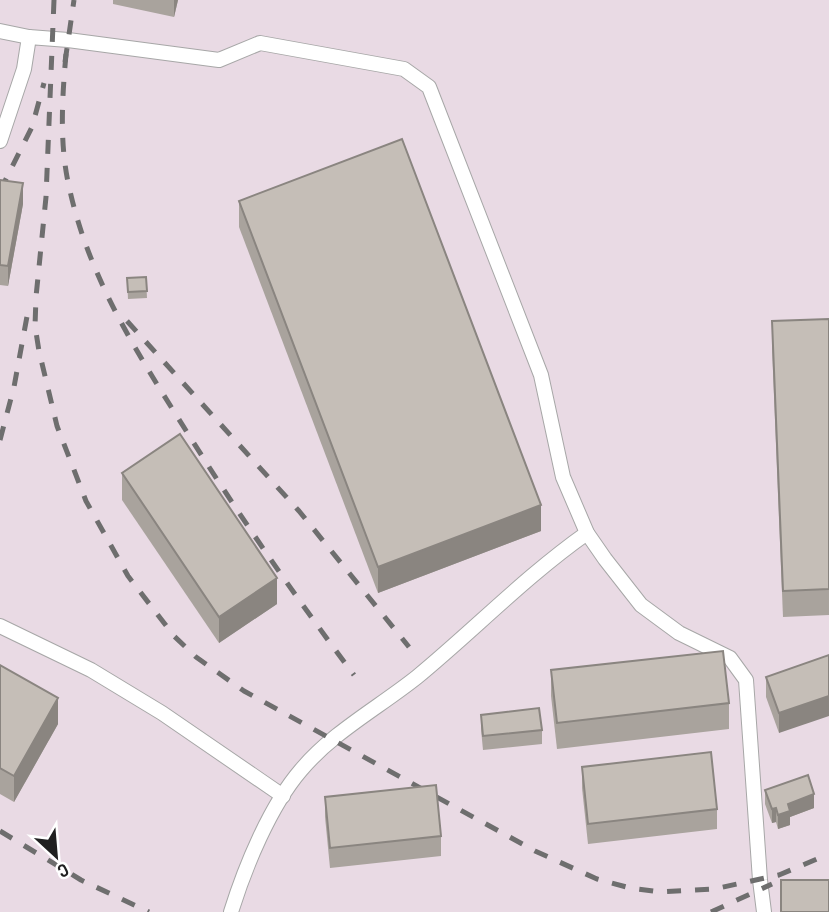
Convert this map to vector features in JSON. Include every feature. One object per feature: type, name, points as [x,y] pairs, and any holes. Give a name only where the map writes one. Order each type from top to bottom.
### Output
[{"type":"lane","points":[[0,31],[29,37],[219,60],[260,43],[404,69],[429,87],[541,375],[563,477],[587,533],[641,605],[679,633],[730,657],[746,680],[764,912]]},
{"type":"lane","points":[[0,141],[23,69],[29,37]]},
{"type":"lane","points":[[231,912],[245,867],[300,771],[331,739],[416,677],[552,558],[587,533]]},
{"type":"lane","points":[[0,626],[115,684],[284,796]]},
{"type":"shaded area","points":[[0,0],[829,0],[829,912],[0,912]]},
{"type":"building","points":[[402,139],[541,505],[378,567],[239,201]]},
{"type":"building","points":[[0,180],[23,183],[8,266],[0,265]]},
{"type":"building","points":[[146,277],[147,291],[128,292],[127,278]]},
{"type":"building","points":[[829,319],[829,589],[783,591],[772,321]]},
{"type":"building","points":[[180,434],[277,578],[219,617],[122,473]]},
{"type":"building","points":[[723,651],[729,703],[557,723],[551,670]]},
{"type":"building","points":[[829,655],[829,696],[779,713],[766,677]]},
{"type":"building","points":[[0,665],[58,698],[14,776],[0,768]]},
{"type":"building","points":[[539,708],[542,730],[483,736],[481,715]]},
{"type":"building","points":[[711,752],[717,809],[588,824],[582,767]]},
{"type":"building","points":[[808,775],[814,794],[788,804],[790,811],[778,815],[776,808],[772,809],[765,790]]},
{"type":"building","points":[[436,785],[441,836],[330,848],[325,797]]},
{"type":"building","points":[[781,880],[829,880],[829,912],[781,912]]},
{"type":"railway","points":[[54,0],[46,197],[36,297],[35,326],[39,351],[57,426],[86,501],[128,576],[174,636],[196,657],[244,691],[535,851],[597,879],[630,888],[660,892],[714,889],[779,875],[829,854]]},
{"type":"railway","points":[[65,62],[74,0]]},
{"type":"railway","points":[[66,54],[62,123],[64,157],[79,224],[103,286],[133,344],[205,461],[267,554],[354,675]]},
{"type":"railway","points":[[0,191],[32,127],[44,83]]},
{"type":"railway","points":[[0,440],[14,387],[28,311]]},
{"type":"railway","points":[[127,321],[299,511],[409,647]]},
{"type":"railway","points":[[0,831],[81,880],[149,912]]},
{"type":"railway","points":[[711,912],[772,884]]}]
